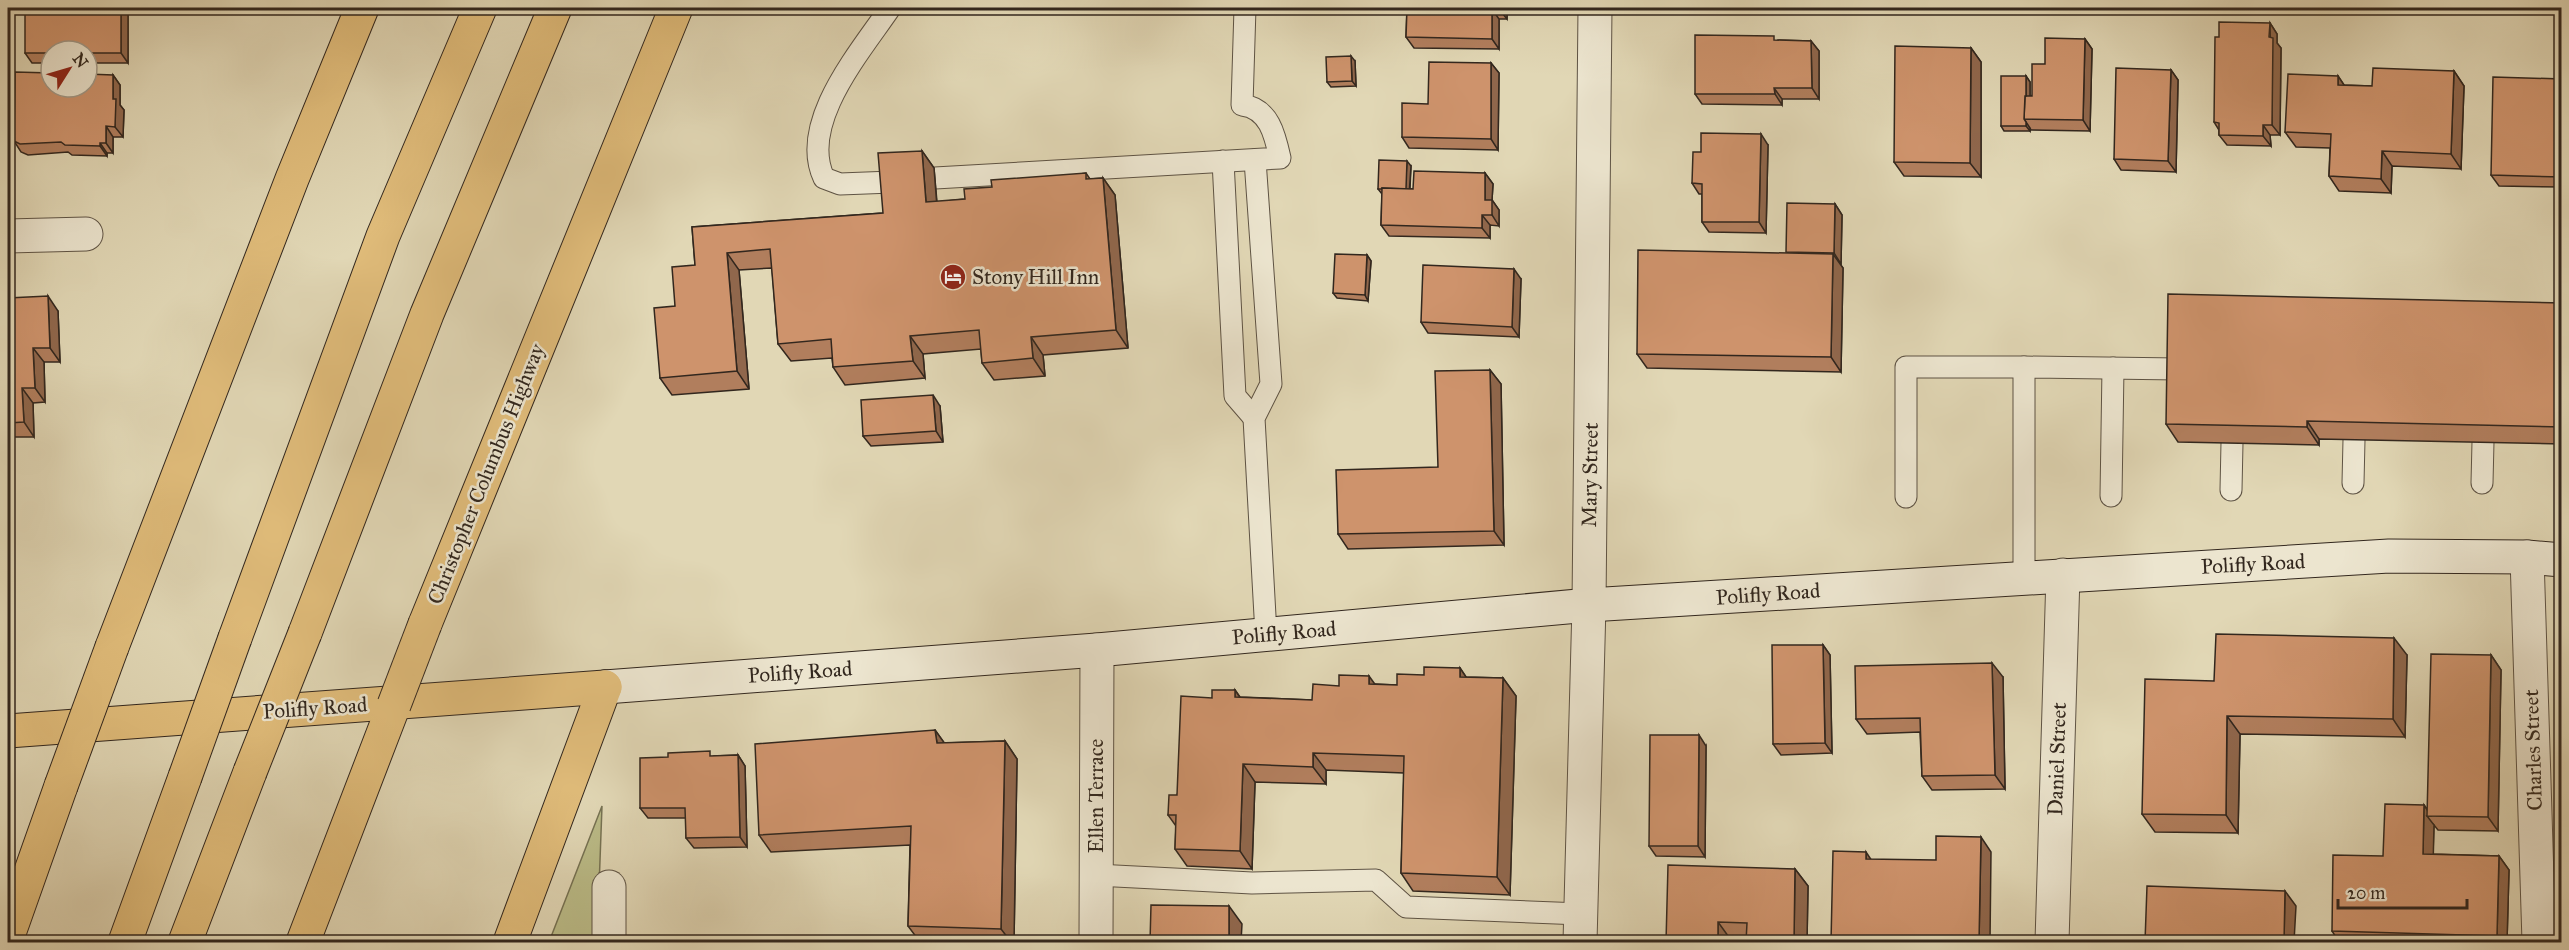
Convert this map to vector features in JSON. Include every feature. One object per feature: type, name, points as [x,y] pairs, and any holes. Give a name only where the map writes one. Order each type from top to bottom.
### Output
[{"type":"main road","points":[[8,936],[112,647],[292,179],[363,8]]},
{"type":"main road","points":[[125,942],[383,236],[480,8]]},
{"type":"main road","points":[[185,942],[427,314],[555,8]]},
{"type":"main road","name":"Christopher Columbus Highway","points":[[303,942],[425,624],[676,8]]},
{"type":"main road","points":[[510,942],[605,687]]},
{"type":"main road","name":"Polifly Road","points":[[8,731],[605,687]]},
{"type":"street","name":"Mary Street","points":[[1580,928],[1589,605],[1595,8]]},
{"type":"street","points":[[8,236],[86,234]]},
{"type":"street","name":"Polifly Road","points":[[605,687],[1097,650],[1589,605],[2389,556],[2527,557],[2562,560]]},
{"type":"street","name":"Charles Street","points":[[2527,557],[2539,942]]},
{"type":"street","name":"Daniel Street","points":[[2052,942],[2063,576]]},
{"type":"street","name":"Ellen Terrace","points":[[1096,942],[1097,650]]},
{"type":"street","points":[[609,888],[609,942]]},
{"type":"lane","points":[[890,8],[827,104],[818,157],[824,178],[840,184],[892,182]]},
{"type":"lane","points":[[935,178],[1280,158],[1272,128],[1266,118],[1259,110],[1242,105],[1245,8]]},
{"type":"lane","points":[[1255,160],[1271,384],[1254,418],[1266,634]]},
{"type":"lane","points":[[1223,162],[1235,396],[1254,418]]},
{"type":"lane","points":[[1906,497],[1906,367],[2179,369]]},
{"type":"lane","points":[[2024,367],[2024,578]]},
{"type":"lane","points":[[2111,496],[2113,368]]},
{"type":"lane","points":[[2353,483],[2354,440]]},
{"type":"lane","points":[[2482,483],[2483,442]]},
{"type":"lane","points":[[2231,490],[2232,443]]},
{"type":"lane","points":[[1096,875],[1252,883],[1376,880],[1406,907],[1580,928]]},
{"type":"green space","points":[[602,806],[597,942],[549,942]]},
{"type":"building","points":[[25,8],[121,8],[121,53],[99,53],[99,39],[39,39],[39,53],[25,53]]},
{"type":"building","points":[[1407,8],[1499,9],[1492,9],[1492,39],[1406,37]]},
{"type":"building","points":[[2219,22],[2270,23],[2269,37],[2273,38],[2272,125],[2263,125],[2263,136],[2219,135],[2219,123],[2214,122],[2215,37],[2219,37]]},
{"type":"building","points":[[1695,35],[1774,36],[1774,40],[1811,41],[1812,88],[1774,88],[1775,94],[1695,94]]},
{"type":"building","points":[[2045,38],[2085,39],[2083,120],[2024,119],[2025,96],[2032,96],[2032,64],[2045,64]]},
{"type":"building","points":[[1895,46],[1971,48],[1970,163],[1894,162]]},
{"type":"building","points":[[1351,56],[1352,81],[1327,82],[1326,57]]},
{"type":"building","points":[[1429,62],[1491,63],[1491,139],[1402,137],[1402,103],[1428,104]]},
{"type":"building","points":[[2116,68],[2171,70],[2168,161],[2114,159]]},
{"type":"building","points":[[2373,68],[2454,71],[2451,154],[2382,151],[2381,179],[2329,176],[2331,134],[2285,132],[2288,74],[2338,76],[2338,85],[2372,86]]},
{"type":"building","points":[[15,72],[39,73],[39,99],[99,99],[99,74],[113,75],[113,99],[116,99],[115,127],[106,126],[106,143],[100,143],[100,146],[65,145],[61,142],[20,144],[14,141]]},
{"type":"building","points":[[2001,76],[2026,76],[2024,119],[2026,126],[2001,126]]},
{"type":"building","points":[[2493,77],[2562,79],[2562,177],[2491,175]]},
{"type":"building","points":[[1701,133],[1761,134],[1759,222],[1702,222],[1702,184],[1692,183],[1693,152],[1701,152]]},
{"type":"building","name":"Stony Hill Inn","points":[[922,151],[926,202],[965,199],[964,189],[992,187],[991,180],[1086,173],[1086,179],[1103,178],[1116,330],[1031,337],[1033,358],[982,363],[979,330],[910,336],[913,361],[833,367],[831,339],[778,344],[770,249],[727,253],[737,371],[660,378],[654,308],[675,306],[672,267],[695,265],[692,227],[883,213],[878,153]]},
{"type":"building","points":[[1379,160],[1407,161],[1406,189],[1378,189]]},
{"type":"building","points":[[1414,171],[1485,173],[1485,200],[1492,200],[1492,215],[1482,215],[1482,228],[1381,225],[1382,188],[1413,189]]},
{"type":"building","points":[[1787,203],[1835,204],[1834,253],[1786,252]]},
{"type":"building","points":[[1638,250],[1833,254],[1831,357],[1637,354]]},
{"type":"building","points":[[1335,254],[1367,255],[1365,295],[1333,293]]},
{"type":"building","points":[[1423,265],[1514,269],[1512,327],[1421,322]]},
{"type":"building","points":[[2168,294],[2562,303],[2562,427],[2307,421],[2307,427],[2166,424]]},
{"type":"building","points":[[48,296],[50,348],[33,348],[35,388],[22,388],[24,422],[8,423],[8,298]]},
{"type":"building","points":[[1490,370],[1494,531],[1338,534],[1336,470],[1438,467],[1435,371]]},
{"type":"building","points":[[933,395],[936,431],[863,436],[861,400]]},
{"type":"building","points":[[2216,634],[2394,638],[2393,719],[2227,716],[2226,815],[2142,814],[2145,679],[2214,681]]},
{"type":"building","points":[[1772,645],[1823,645],[1825,743],[1773,744]]},
{"type":"building","points":[[2431,654],[2491,655],[2488,817],[2427,816]]},
{"type":"building","points":[[1992,663],[1995,775],[1922,776],[1920,718],[1856,719],[1855,666]]},
{"type":"building","points":[[1424,667],[1460,668],[1460,677],[1503,678],[1497,877],[1401,873],[1404,756],[1313,753],[1313,767],[1243,764],[1240,851],[1175,849],[1176,815],[1168,815],[1169,795],[1177,795],[1181,696],[1212,698],[1212,690],[1235,690],[1235,697],[1312,700],[1313,684],[1339,686],[1339,675],[1369,676],[1369,684],[1397,685],[1397,674],[1424,675]]},
{"type":"building","points":[[935,730],[937,743],[1005,741],[1001,929],[908,926],[911,826],[759,835],[755,744]]},
{"type":"building","points":[[1650,735],[1699,735],[1698,846],[1649,846]]},
{"type":"building","points":[[710,751],[710,756],[738,755],[740,837],[686,838],[685,808],[640,808],[640,758],[668,757],[668,753]]},
{"type":"building","points":[[2385,804],[2424,805],[2423,854],[2499,856],[2497,936],[2332,931],[2333,855],[2383,856]]},
{"type":"building","points":[[1936,836],[1981,837],[1979,942],[1831,942],[1833,851],[1866,852],[1866,859],[1936,860]]},
{"type":"building","points":[[1668,865],[1795,869],[1794,942],[1746,942],[1747,923],[1718,922],[1718,942],[1666,942]]},
{"type":"building","points":[[2147,886],[2285,891],[2284,942],[2145,942]]},
{"type":"building","points":[[1151,905],[1229,906],[1229,942],[1150,942]]},
{"type":"building","points":[[706,940],[706,942],[683,942],[683,941]]},
{"type":"place","name":"Stony Hill Inn","points":[[953,277]]}]
